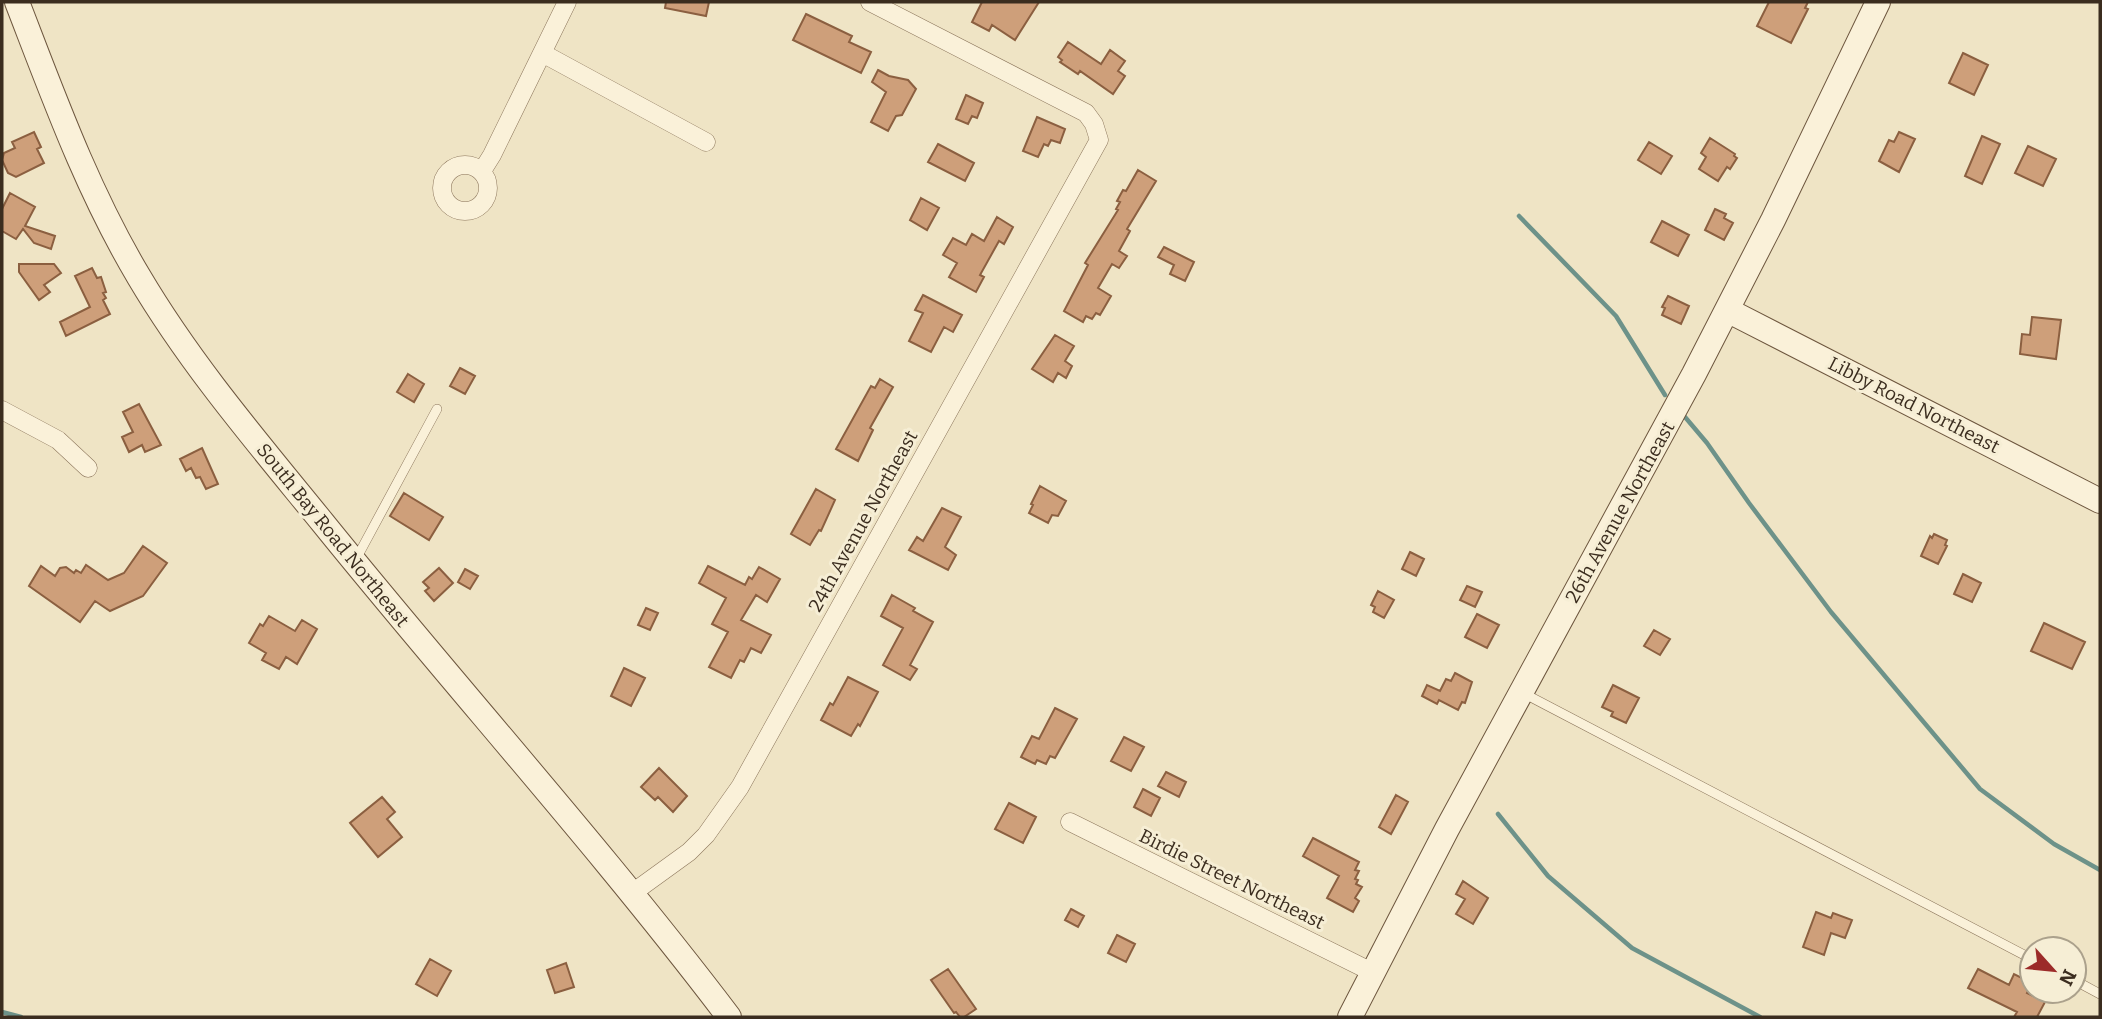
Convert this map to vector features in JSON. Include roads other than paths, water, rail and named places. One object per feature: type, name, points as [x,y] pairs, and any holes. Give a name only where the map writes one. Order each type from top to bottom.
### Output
[{"type":"street","name":"South Bay Road Northeast","points":[[18,2],[93,192],[165,320],[210,383],[729,1017]]},
{"type":"street","points":[[482,171],[567,2]]},
{"type":"street","name":"24th Avenue Northeast","points":[[631,894],[689,852],[706,835],[740,787],[1099,140],[1094,124],[1086,113],[870,2]]},
{"type":"street","name":"26th Avenue Northeast","points":[[1350,1017],[1447,829],[1666,428],[1878,2]]},
{"type":"street","points":[[542,53],[706,142]]},
{"type":"street","name":"Libby Road Northeast","points":[[1727,310],[2100,501]]},
{"type":"street","points":[[2,410],[58,440],[88,468]]},
{"type":"street","name":"Birdie Street Northeast","points":[[1070,822],[1374,973]]},
{"type":"lane","points":[[355,562],[437,409]]},
{"type":"lane","points":[[1522,693],[2018,951]]},
{"type":"waterway","points":[[1519,216],[1616,316],[1665,395]]},
{"type":"waterway","points":[[1685,417],[1831,612],[1980,789],[2054,844],[2100,870]]},
{"type":"waterway","points":[[1498,814],[1548,876],[1632,948],[1760,1017]]},
{"type":"waterway","points":[[2,1012],[21,1017]]}]
